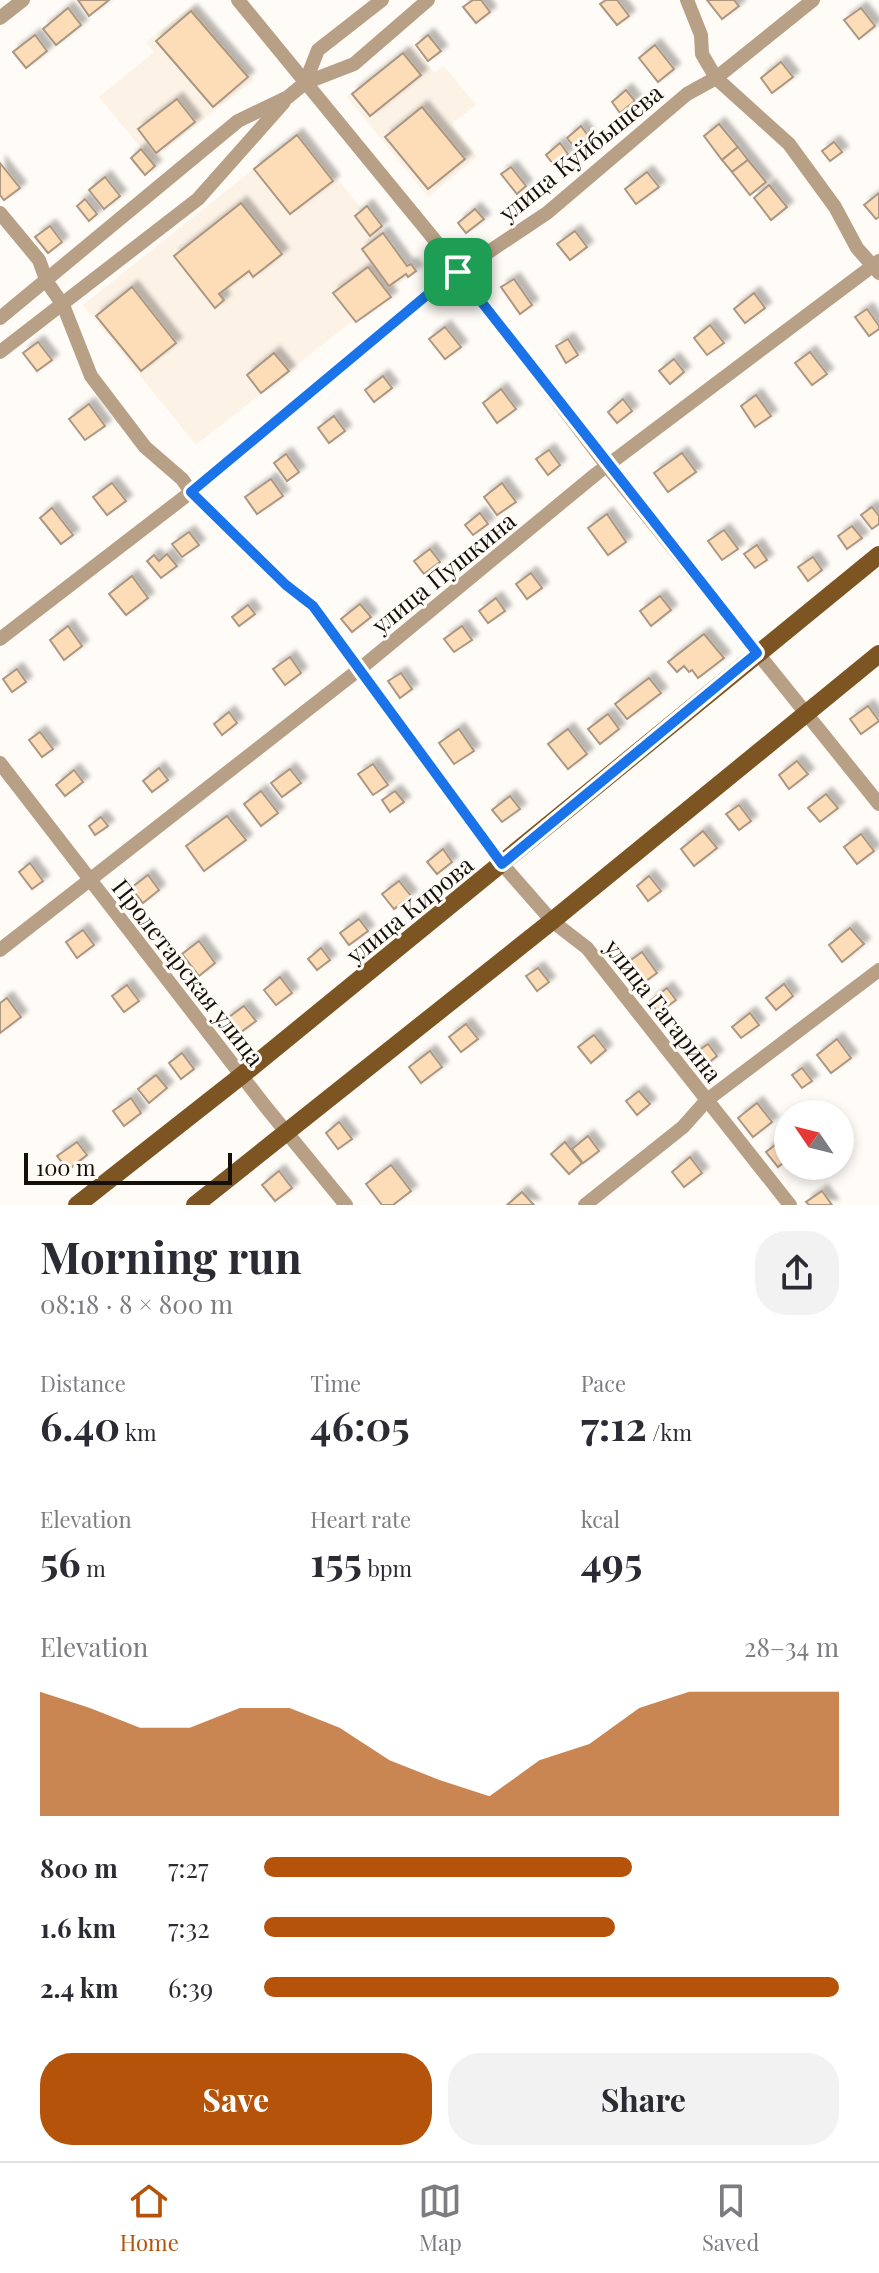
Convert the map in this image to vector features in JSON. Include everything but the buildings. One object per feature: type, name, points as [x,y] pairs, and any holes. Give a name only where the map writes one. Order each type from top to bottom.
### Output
[{"type":"main road","name":"улица Кирова","points":[[77,1205],[241,1076],[879,555]]},
{"type":"main road","points":[[195,1205],[552,921],[879,654]]},
{"type":"street","points":[[0,18],[23,0]]},
{"type":"street","points":[[238,0],[458,272],[607,466],[879,804]]},
{"type":"street","points":[[305,83],[318,50],[382,0]]},
{"type":"street","points":[[0,352],[198,199],[288,97],[305,83],[354,64],[428,0]]},
{"type":"street","points":[[687,0],[701,35],[702,54],[716,78],[789,144],[835,207],[857,248],[877,267]]},
{"type":"street","name":"улица Куйбышева","points":[[0,639],[191,492],[439,285],[547,213],[687,94],[716,78],[813,0]]},
{"type":"street","points":[[0,318],[238,121],[288,97]]},
{"type":"street","name":"улица Гагарина","points":[[0,213],[39,260],[47,282],[63,305],[91,376],[145,447],[182,479],[191,492],[286,585],[313,606],[502,864],[552,921],[587,948],[790,1205]]},
{"type":"street","name":"улица Пушкина","points":[[0,950],[361,668],[607,466],[877,267]]},
{"type":"street","name":"Пролетарская улица","points":[[0,763],[241,1076],[346,1205]]},
{"type":"street","points":[[585,1205],[683,1127],[707,1100],[879,970]]},
{"type":"shaded area","points":[[193,5],[254,80],[151,160],[99,97],[154,52],[146,42]]},
{"type":"shaded area","points":[[413,45],[434,73],[444,66],[476,105],[451,124],[477,157],[428,197],[347,97]]},
{"type":"shaded area","points":[[300,132],[413,273],[196,445],[83,305]]},
{"type":"route","points":[[458,272],[607,466],[757,653],[502,864],[313,606],[286,585],[191,492],[458,272]]}]
